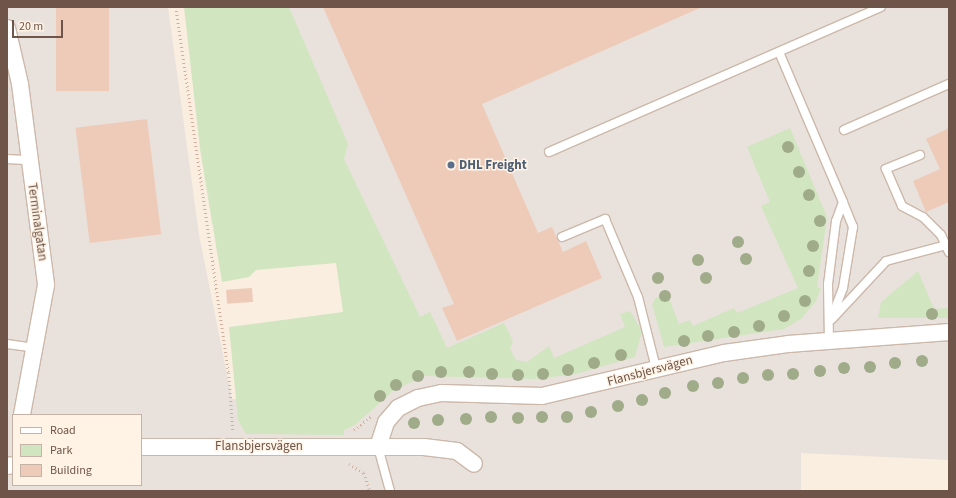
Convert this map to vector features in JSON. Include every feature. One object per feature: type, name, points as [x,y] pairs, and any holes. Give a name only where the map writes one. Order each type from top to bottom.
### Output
[{"type":"street","name":"Terminalgatan","points":[[7,28],[20,84],[46,285],[22,414]]},
{"type":"street","name":"Flansbjersvägen","points":[[378,447],[386,422],[398,408],[418,398],[441,393],[542,396],[571,392],[656,368],[724,353],[829,341],[949,332]]},
{"type":"street","name":"Flansbjersvägen","points":[[142,447],[348,446],[451,450],[466,456],[474,464]]},
{"type":"lane","points":[[549,152],[882,7]]},
{"type":"lane","points":[[780,52],[853,227],[843,288],[832,319],[829,341]]},
{"type":"lane","points":[[844,130],[949,84]]},
{"type":"lane","points":[[832,319],[886,261],[947,248],[941,234],[923,217],[902,206],[886,169],[920,155]]},
{"type":"lane","points":[[7,159],[29,160]]},
{"type":"lane","points":[[832,319],[828,284],[836,221],[843,202]]},
{"type":"lane","points":[[562,237],[605,218],[638,297],[656,368]]},
{"type":"lane","points":[[7,344],[35,348]]},
{"type":"lane","points":[[378,447],[390,491]]},
{"type":"path","points":[[176,7],[229,373],[234,446]]},
{"type":"path","points":[[348,446],[347,432],[374,413]]},
{"type":"path","points":[[344,463],[364,473],[370,491]]},
{"type":"shaded area","points":[[7,7],[168,7],[199,235],[232,399],[362,397],[336,209],[212,224],[191,67],[188,7],[949,7],[949,460],[801,453],[801,491],[7,491]]},
{"type":"green space","points":[[184,7],[289,7],[348,144],[344,159],[420,317],[430,312],[447,348],[504,323],[513,341],[510,349],[516,360],[527,362],[549,346],[554,358],[625,327],[620,314],[630,311],[642,331],[635,357],[576,374],[535,379],[425,376],[394,390],[355,425],[344,430],[344,435],[246,434],[238,420],[229,327],[343,312],[336,263],[256,270],[249,277],[222,282],[200,149]]},
{"type":"green space","points":[[790,128],[827,217],[817,287],[821,288],[816,301],[801,319],[784,329],[664,347],[652,304],[656,298],[667,293],[679,324],[690,320],[693,326],[734,308],[737,313],[798,288],[761,206],[770,202],[747,147]]},
{"type":"green space","points":[[918,271],[934,309],[949,308],[949,318],[878,318],[881,302]]},
{"type":"building","points":[[56,7],[109,7],[109,91],[56,91]]},
{"type":"building","name":"DHL Freight","points":[[323,7],[702,7],[482,104],[538,233],[552,227],[563,252],[586,241],[602,278],[457,341],[442,308],[454,304]]},
{"type":"building","points":[[147,119],[161,234],[90,243],[76,128]]},
{"type":"building","points":[[949,128],[949,202],[926,212],[913,181],[940,169],[926,139]]},
{"type":"building","points":[[252,288],[253,302],[227,304],[226,290]]},
{"type":"place","name":"DHL Freight","points":[[451,165]]}]
